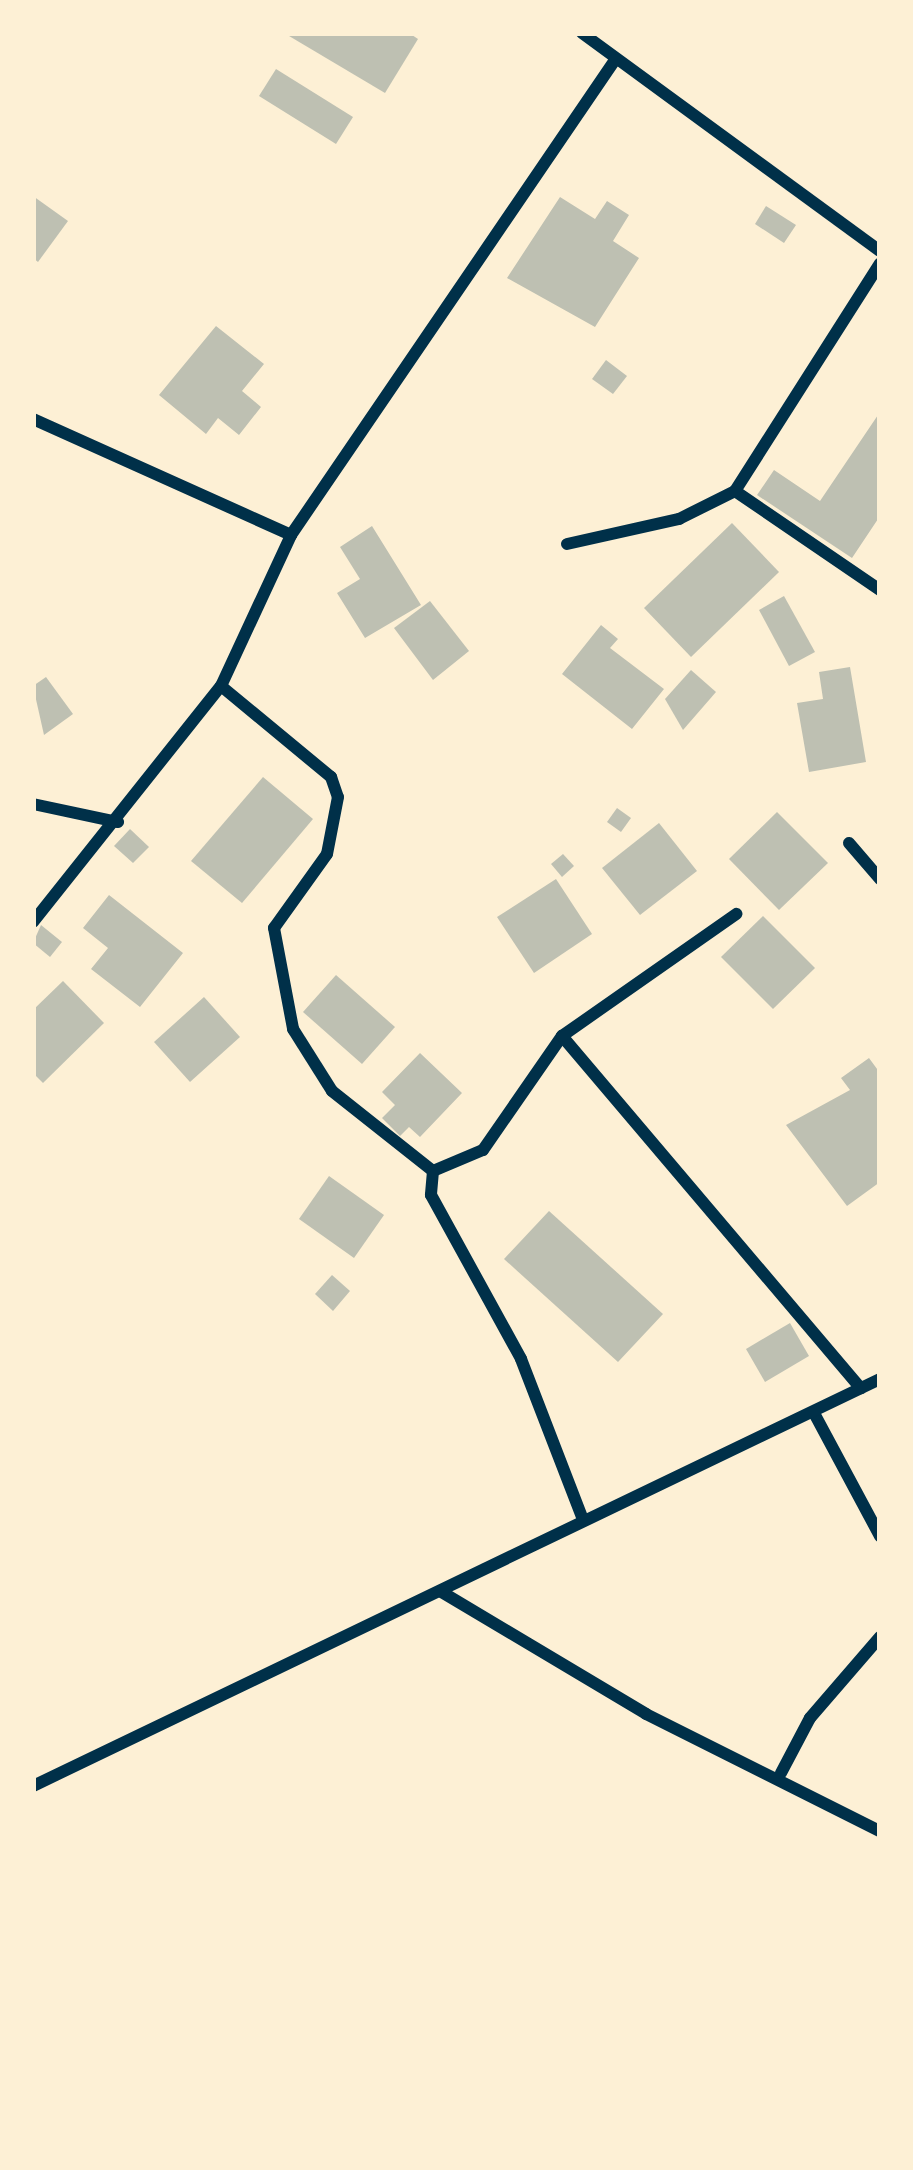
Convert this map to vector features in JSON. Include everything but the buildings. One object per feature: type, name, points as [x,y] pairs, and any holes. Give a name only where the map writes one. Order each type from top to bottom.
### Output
[{"type":"street","points":[[582,33],[880,250]]},
{"type":"street","points":[[33,922],[118,822],[221,686],[291,535],[615,60]]},
{"type":"street","points":[[567,544],[679,519],[735,491],[880,263]]},
{"type":"street","points":[[33,419],[291,535]]},
{"type":"street","points":[[735,491],[880,590]]},
{"type":"street","points":[[221,686],[331,777],[338,797],[327,854],[274,928],[293,1029],[365,1126],[433,1171]]},
{"type":"street","points":[[33,804],[118,822]]},
{"type":"street","points":[[849,843],[880,879]]},
{"type":"street","points":[[433,1171],[483,1150],[562,1036],[736,914]]},
{"type":"street","points":[[562,1036],[861,1388]]},
{"type":"street","points":[[433,1171],[431,1195],[521,1358],[583,1520]]},
{"type":"street","points":[[33,1786],[880,1378]]},
{"type":"street","points":[[814,1413],[880,1536]]},
{"type":"street","points":[[440,1591],[646,1714],[781,1773],[880,1831]]},
{"type":"street","points":[[781,1773],[810,1718],[880,1637]]}]
